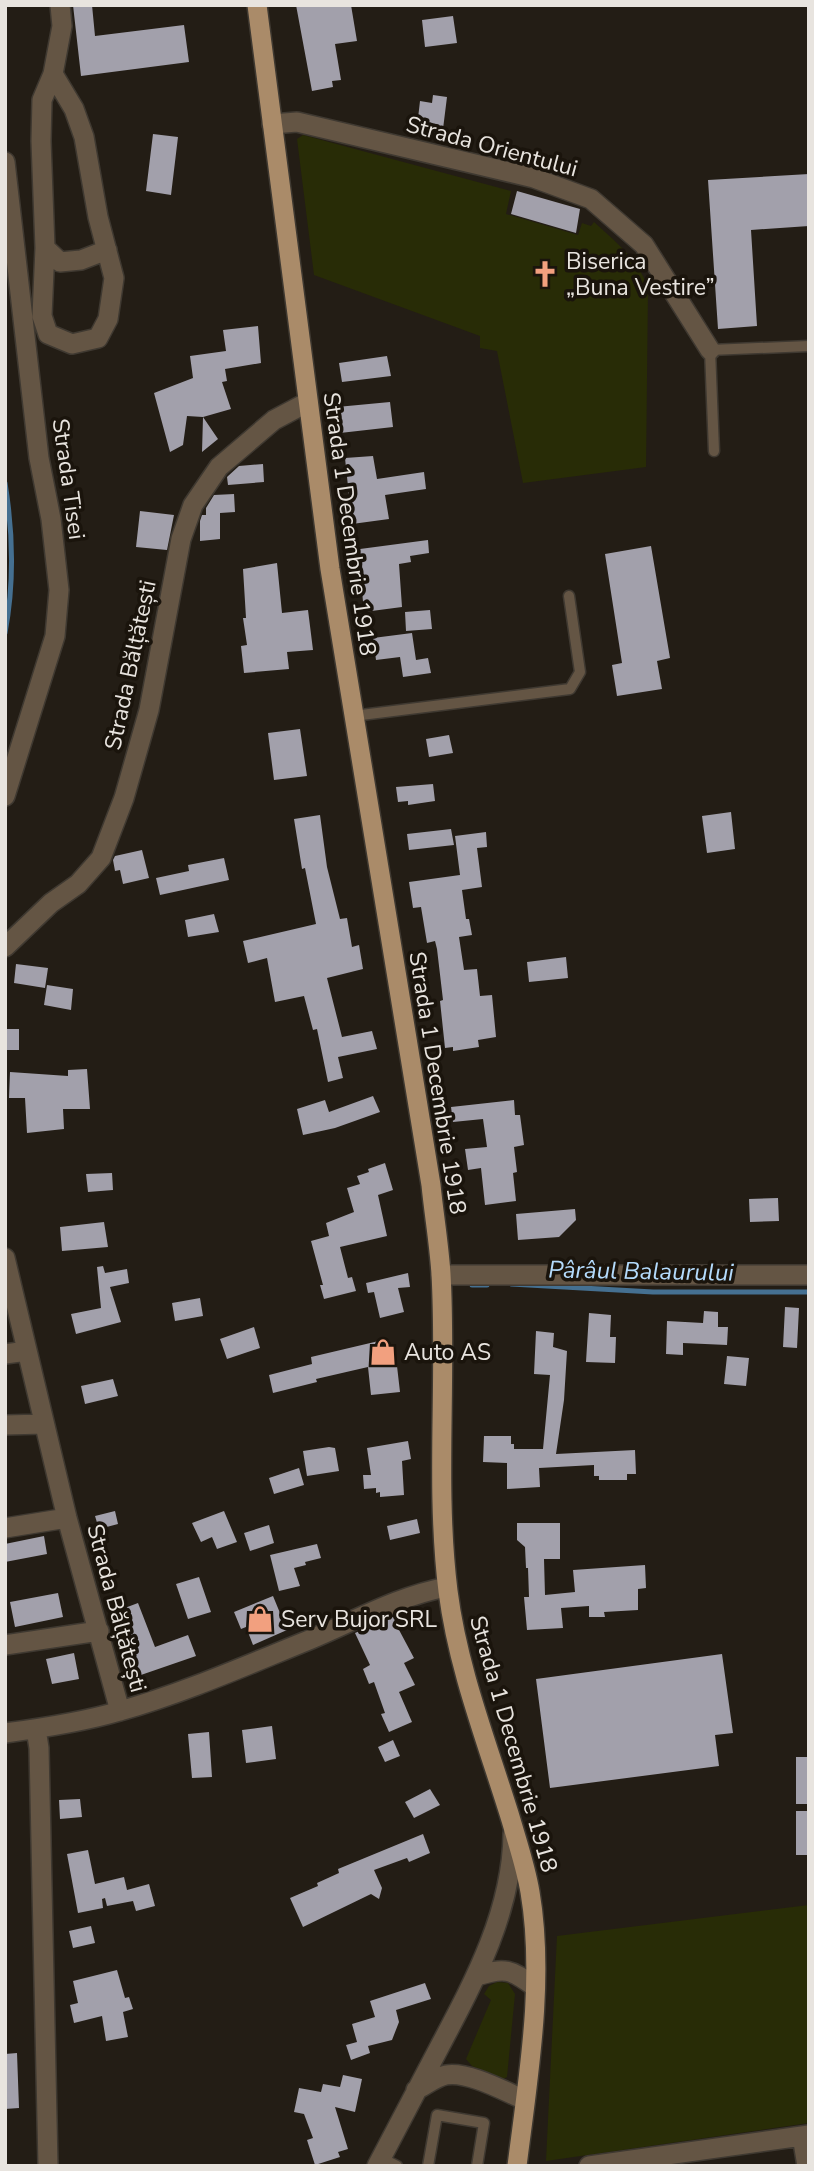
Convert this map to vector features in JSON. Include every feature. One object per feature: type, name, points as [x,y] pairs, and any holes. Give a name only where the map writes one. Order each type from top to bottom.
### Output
[{"type":"main road","name":"Strada 1 Decembrie 1918","points":[[257,5],[330,569],[430,1185],[441,1275],[442,1494],[447,1587],[461,1660],[530,1891],[535,1987],[517,2166]]},
{"type":"street","points":[[53,74],[74,109],[84,136],[98,216],[114,278],[108,319],[98,338],[72,344],[48,334],[42,316],[45,248],[42,100],[53,74],[61,26],[60,5]]},
{"type":"street","name":"Strada Orientului","points":[[272,124],[297,122],[534,177],[591,199],[644,245],[710,350]]},
{"type":"street","name":"Strada Tisei","points":[[5,162],[39,458],[51,519],[59,590],[55,636],[5,796]]},
{"type":"street","points":[[45,248],[60,262],[81,260],[107,250]]},
{"type":"street","name":"Strada Bălțătești","points":[[5,947],[51,903],[78,884],[101,858],[124,798],[149,710],[181,539],[192,505],[219,467],[274,420],[308,402]]},
{"type":"street","name":"Strada Bălțătești","points":[[5,1258],[66,1518],[120,1711],[221,1675],[340,1627],[412,1594],[447,1587]]},
{"type":"street","points":[[441,1275],[809,1275]]},
{"type":"street","points":[[5,1354],[27,1351]]},
{"type":"street","points":[[5,1425],[44,1424]]},
{"type":"street","points":[[5,1528],[66,1518]]},
{"type":"street","points":[[5,1644],[99,1631]]},
{"type":"street","points":[[5,1733],[120,1711]]},
{"type":"street","points":[[36,1729],[39,1748],[48,2166]]},
{"type":"street","points":[[385,2163],[416,2090],[477,1976],[510,1880],[513,1830]]},
{"type":"street","points":[[477,1976],[508,1970],[535,1987]]},
{"type":"street","points":[[416,2090],[441,2077],[457,2075],[485,2083],[525,2100]]},
{"type":"street","points":[[589,2166],[805,2136],[807,2166]]},
{"type":"lane","points":[[714,451],[710,350],[809,346]]},
{"type":"lane","points":[[353,716],[570,688],[580,672],[569,596]]},
{"type":"lane","points":[[428,2166],[437,2115],[484,2123],[477,2166]]},
{"type":"green space","points":[[303,135],[511,191],[506,214],[578,235],[582,223],[591,226],[594,222],[618,244],[638,268],[648,288],[646,467],[523,483],[497,351],[480,348],[480,336],[314,275],[297,139]]},
{"type":"green space","points":[[809,1905],[809,2123],[546,2161],[557,1936]]},
{"type":"green space","points":[[497,1982],[508,1983],[515,1994],[507,2077],[503,2079],[472,2066],[466,2059],[491,2000],[484,1994],[489,1986]]},
{"type":"building","points":[[73,5],[92,5],[95,36],[184,25],[189,62],[81,76]]},
{"type":"building","points":[[296,5],[351,5],[357,41],[335,44],[341,80],[332,81],[333,87],[312,91]]},
{"type":"building","points":[[453,16],[457,43],[425,47],[422,20]]},
{"type":"building","points":[[433,95],[447,97],[442,137],[427,136],[428,128],[417,127],[420,101],[432,103]]},
{"type":"building","points":[[153,134],[178,137],[171,195],[146,191]]},
{"type":"building","points":[[809,174],[809,226],[751,230],[757,326],[718,329],[708,180]]},
{"type":"building","points":[[517,191],[580,209],[576,233],[511,214]]},
{"type":"building","points":[[258,326],[261,363],[225,369],[227,381],[222,382],[231,409],[203,417],[187,416],[183,445],[170,452],[154,393],[193,378],[190,356],[226,351],[223,330]]},
{"type":"building","points":[[387,356],[391,376],[342,382],[339,363]]},
{"type":"building","points":[[390,402],[393,427],[340,433],[337,407]]},
{"type":"building","points":[[203,417],[218,439],[202,452]]},
{"type":"building","points":[[373,456],[377,479],[424,472],[426,489],[385,495],[389,519],[352,524],[345,458]]},
{"type":"building","points":[[263,464],[264,482],[228,485],[227,477],[239,466]]},
{"type":"building","points":[[234,494],[235,512],[220,513],[220,539],[200,541],[200,521],[202,515],[206,515],[206,508],[214,495]]},
{"type":"building","points":[[140,511],[174,515],[167,550],[136,547]]},
{"type":"building","points":[[428,540],[429,553],[410,556],[411,562],[399,564],[402,607],[364,612],[362,591],[365,590],[360,549]]},
{"type":"building","points":[[651,546],[670,658],[657,661],[662,689],[617,696],[612,665],[622,663],[605,554]]},
{"type":"building","points":[[277,563],[282,613],[308,610],[313,650],[287,652],[289,669],[244,673],[241,646],[247,645],[243,618],[246,618],[243,569]]},
{"type":"building","points":[[430,610],[432,629],[406,631],[405,612]]},
{"type":"building","points":[[412,633],[416,660],[428,658],[431,673],[403,677],[400,657],[376,660],[373,638]]},
{"type":"building","points":[[300,729],[307,776],[274,780],[268,733]]},
{"type":"building","points":[[449,735],[453,753],[429,757],[426,739]]},
{"type":"building","points":[[433,784],[435,801],[408,805],[408,801],[398,802],[396,787]]},
{"type":"building","points":[[731,812],[735,849],[707,853],[702,816]]},
{"type":"building","points":[[320,815],[327,867],[340,919],[347,918],[352,947],[359,945],[363,969],[327,978],[342,1037],[372,1031],[377,1049],[338,1057],[343,1078],[328,1082],[317,1029],[313,1030],[304,996],[275,1002],[267,958],[248,963],[243,941],[316,924],[305,868],[302,869],[294,819]]},
{"type":"building","points":[[451,829],[454,845],[409,850],[407,834]]},
{"type":"building","points":[[486,832],[487,847],[477,848],[482,887],[462,890],[466,919],[469,919],[472,935],[459,937],[464,970],[477,969],[480,996],[492,995],[496,1037],[478,1040],[479,1047],[453,1051],[453,1047],[445,1048],[440,1001],[443,1000],[435,941],[427,943],[421,907],[413,908],[409,882],[460,875],[455,836]]},
{"type":"building","points":[[142,850],[149,878],[123,884],[120,870],[115,871],[115,856]]},
{"type":"building","points":[[224,858],[229,880],[160,895],[156,878],[189,871],[188,865]]},
{"type":"building","points":[[214,914],[219,932],[188,937],[185,920]]},
{"type":"building","points":[[566,957],[568,978],[529,982],[527,962]]},
{"type":"building","points":[[16,964],[48,968],[45,988],[14,983]]},
{"type":"building","points":[[47,985],[73,989],[71,1010],[44,1005]]},
{"type":"building","points":[[5,1029],[19,1029],[19,1050],[5,1050]]},
{"type":"building","points":[[87,1069],[90,1109],[63,1109],[64,1129],[27,1133],[25,1098],[9,1098],[10,1072],[68,1076],[68,1070]]},
{"type":"building","points":[[373,1096],[380,1112],[335,1128],[303,1135],[297,1109],[325,1100],[329,1112]]},
{"type":"building","points":[[514,1100],[515,1115],[520,1115],[524,1145],[514,1147],[516,1201],[485,1205],[481,1168],[468,1170],[465,1149],[487,1147],[483,1119],[453,1122],[451,1107]]},
{"type":"building","points":[[385,1163],[393,1190],[378,1195],[387,1236],[340,1247],[348,1278],[352,1277],[356,1291],[324,1299],[311,1241],[329,1236],[326,1223],[354,1212],[347,1188],[360,1184],[357,1176]]},
{"type":"building","points":[[112,1173],[113,1190],[88,1192],[86,1174]]},
{"type":"building","points":[[778,1198],[779,1221],[750,1222],[749,1199]]},
{"type":"building","points":[[575,1209],[576,1220],[559,1237],[518,1240],[516,1214]]},
{"type":"building","points":[[104,1222],[108,1247],[62,1251],[60,1227]]},
{"type":"building","points":[[103,1266],[105,1273],[127,1269],[129,1283],[110,1287],[121,1322],[76,1334],[71,1314],[101,1308],[97,1267]]},
{"type":"building","points":[[408,1273],[410,1287],[398,1288],[404,1312],[380,1318],[374,1292],[368,1293],[366,1283]]},
{"type":"building","points":[[200,1298],[203,1316],[175,1321],[172,1303]]},
{"type":"building","points":[[785,1307],[799,1308],[797,1348],[783,1347]]},
{"type":"building","points":[[704,1311],[718,1312],[718,1327],[728,1327],[727,1345],[683,1343],[683,1355],[666,1354],[667,1321],[703,1323]]},
{"type":"building","points":[[589,1313],[611,1315],[610,1337],[616,1337],[615,1363],[586,1362]]},
{"type":"building","points":[[254,1327],[260,1348],[227,1359],[220,1339]]},
{"type":"building","points":[[536,1331],[554,1333],[553,1347],[567,1351],[564,1400],[556,1454],[635,1450],[636,1474],[627,1474],[627,1480],[599,1480],[599,1476],[594,1476],[594,1465],[539,1468],[540,1487],[507,1489],[507,1463],[483,1462],[484,1436],[511,1436],[514,1449],[543,1449],[550,1375],[534,1374]]},
{"type":"building","points":[[383,1340],[390,1367],[397,1366],[400,1392],[371,1395],[368,1367],[316,1379],[317,1382],[273,1393],[269,1375],[312,1364],[311,1357]]},
{"type":"building","points":[[727,1356],[749,1358],[746,1386],[724,1384]]},
{"type":"building","points":[[113,1379],[118,1396],[85,1404],[81,1386]]},
{"type":"building","points":[[408,1441],[411,1459],[402,1461],[404,1495],[380,1497],[376,1488],[364,1489],[363,1475],[371,1475],[367,1448]]},
{"type":"building","points":[[335,1448],[339,1471],[307,1476],[303,1451]]},
{"type":"building","points":[[299,1468],[304,1485],[274,1494],[269,1478]]},
{"type":"building","points":[[115,1511],[118,1524],[99,1529],[95,1516]]},
{"type":"building","points":[[224,1511],[237,1542],[217,1549],[212,1537],[201,1542],[192,1523]]},
{"type":"building","points":[[417,1519],[420,1533],[390,1540],[387,1526]]},
{"type":"building","points":[[517,1523],[560,1523],[560,1559],[544,1559],[545,1595],[575,1592],[573,1570],[645,1565],[646,1588],[638,1589],[638,1610],[604,1612],[605,1617],[589,1617],[589,1606],[561,1608],[563,1628],[527,1630],[524,1597],[529,1597],[528,1568],[525,1547],[517,1540]]},
{"type":"building","points":[[269,1525],[274,1543],[250,1551],[244,1533]]},
{"type":"building","points":[[44,1536],[47,1554],[5,1562],[5,1544]]},
{"type":"building","points":[[317,1544],[321,1558],[294,1568],[300,1586],[279,1591],[270,1555]]},
{"type":"building","points":[[199,1577],[211,1612],[188,1619],[176,1584]]},
{"type":"building","points":[[58,1593],[63,1617],[15,1627],[10,1602]]},
{"type":"building","points":[[273,1596],[287,1630],[253,1645],[246,1627],[241,1629],[234,1612]]},
{"type":"building","points":[[138,1603],[155,1647],[188,1635],[196,1656],[138,1676],[114,1612]]},
{"type":"building","points":[[400,1614],[404,1625],[398,1628],[414,1658],[404,1663],[415,1685],[399,1692],[412,1722],[389,1732],[381,1714],[385,1713],[374,1682],[369,1684],[363,1669],[370,1665],[355,1633]]},
{"type":"building","points":[[74,1653],[79,1679],[52,1684],[46,1659]]},
{"type":"building","points":[[722,1654],[733,1733],[715,1735],[719,1766],[550,1788],[536,1679]]},
{"type":"building","points":[[272,1726],[276,1759],[246,1763],[242,1730]]},
{"type":"building","points":[[209,1732],[212,1777],[192,1778],[188,1734]]},
{"type":"building","points":[[393,1740],[400,1756],[385,1762],[378,1747]]},
{"type":"building","points":[[796,1757],[809,1757],[809,1804],[796,1804]]},
{"type":"building","points":[[430,1789],[440,1805],[414,1818],[405,1802]]},
{"type":"building","points":[[80,1799],[82,1817],[60,1819],[59,1800]]},
{"type":"building","points":[[796,1811],[809,1811],[809,1855],[796,1855]]},
{"type":"building","points":[[423,1834],[430,1853],[409,1862],[407,1858],[374,1870],[382,1888],[379,1899],[371,1894],[303,1927],[290,1898],[318,1886],[317,1883],[339,1873],[338,1869]]},
{"type":"building","points":[[88,1850],[95,1884],[124,1877],[127,1890],[149,1884],[155,1906],[136,1911],[133,1901],[107,1906],[105,1898],[102,1899],[103,1908],[78,1913],[67,1854]]},
{"type":"building","points":[[91,1926],[95,1943],[73,1948],[69,1931]]},
{"type":"building","points":[[117,1970],[125,1998],[129,1997],[133,2009],[123,2012],[128,2037],[106,2041],[102,2016],[74,2023],[70,2005],[78,2003],[73,1981]]},
{"type":"building","points":[[425,1983],[431,1999],[396,2010],[399,2022],[392,2040],[368,2046],[370,2053],[351,2060],[346,2045],[357,2042],[352,2024],[375,2017],[370,2001]]},
{"type":"building","points":[[17,2053],[19,2108],[5,2109],[5,2054]]},
{"type":"building","points":[[343,2075],[362,2079],[355,2112],[335,2107],[348,2149],[338,2152],[340,2157],[315,2165],[307,2140],[313,2138],[304,2114],[294,2112],[299,2088],[321,2092],[323,2084],[340,2087]]},
{"type":"waterway","points":[[5,483],[11,558],[5,633]]},
{"type":"waterway","name":"Pârâul Balaurului","points":[[511,1284],[653,1292],[809,1292]]},
{"type":"waterway","name":"Pârâul Balaurului","points":[[472,1285],[487,1285]]},
{"type":"place","name":"Biserica „Buna Vestire”","points":[[545,274]]},
{"type":"place","name":"Auto AS","points":[[383,1352]]},
{"type":"place","name":"Serv Bujor SRL","points":[[260,1619]]}]
